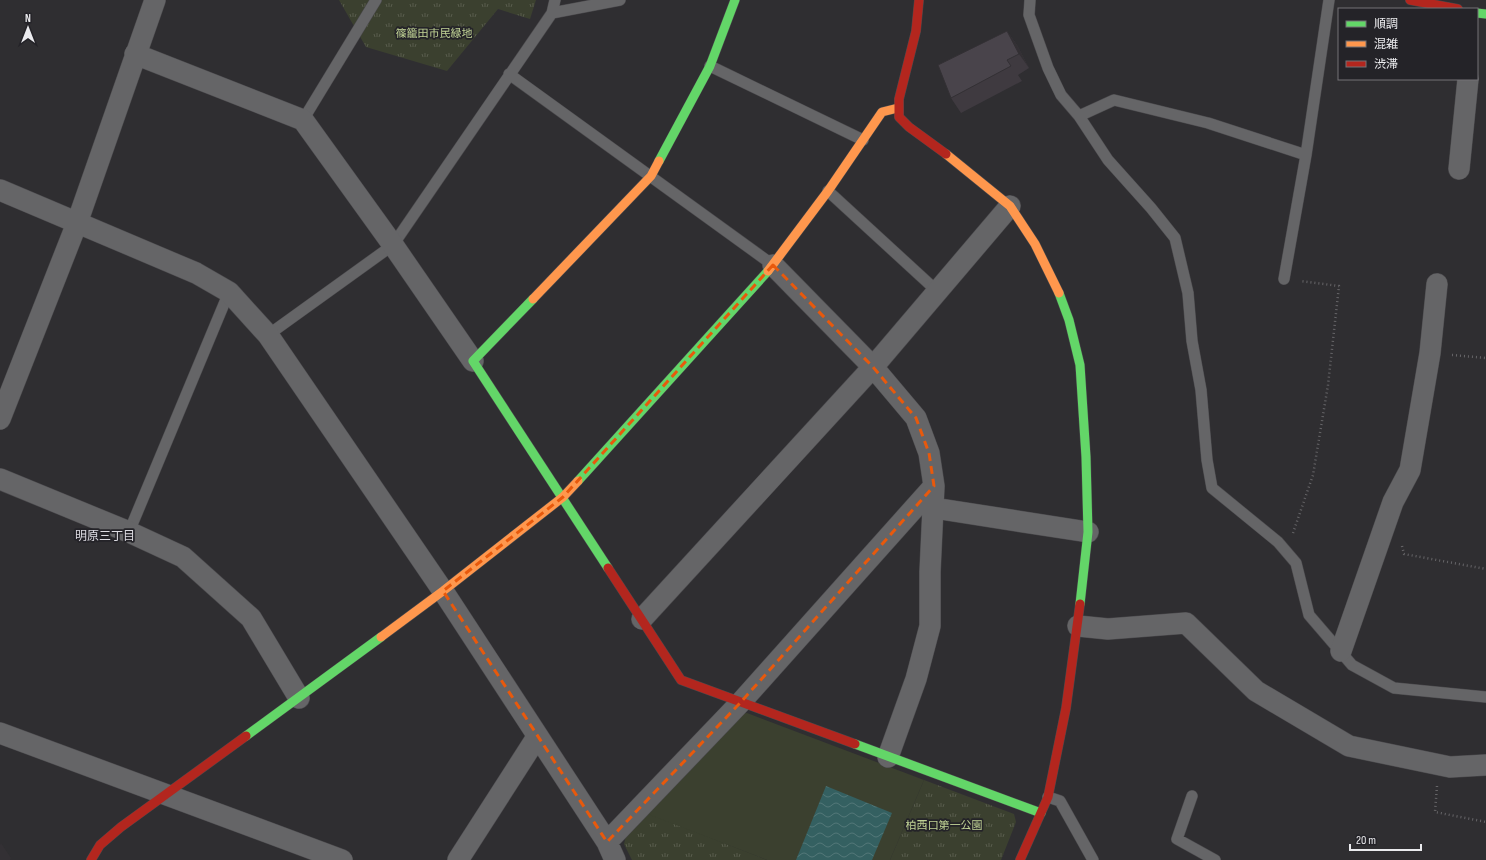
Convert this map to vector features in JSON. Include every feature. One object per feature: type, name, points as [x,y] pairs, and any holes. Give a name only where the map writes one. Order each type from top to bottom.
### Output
[{"type":"street","points":[[0,419],[76,223],[155,0]]},
{"type":"street","points":[[472,361],[651,176],[710,66],[735,0]]},
{"type":"street","points":[[918,0],[916,31],[898,99],[899,117],[1010,206],[1035,244],[1056,286],[1069,320],[1080,365],[1084,413],[1088,532],[1078,626],[1066,708],[1048,797],[1020,860]]},
{"type":"street","points":[[1410,0],[1453,8]]},
{"type":"street","points":[[135,54],[303,120],[393,245],[472,361],[681,680],[1041,813]]},
{"type":"street","points":[[1459,169],[1468,80]]},
{"type":"street","points":[[90,860],[100,845],[116,831],[166,796],[443,591],[562,497],[773,265],[828,191],[882,112],[898,108]]},
{"type":"street","points":[[0,190],[196,273],[229,292],[268,335],[443,591],[611,851],[740,702],[934,486]]},
{"type":"street","points":[[642,619],[873,367],[1010,206]]},
{"type":"street","points":[[773,265],[873,367],[916,418],[929,453],[934,486],[930,572],[930,626],[916,679],[888,757]]},
{"type":"street","points":[[1341,651],[1393,502],[1410,470],[1430,352],[1437,284]]},
{"type":"street","points":[[0,479],[129,532],[183,557],[251,618],[299,698]]},
{"type":"street","points":[[934,508],[1088,532]]},
{"type":"street","points":[[1078,626],[1108,629],[1186,623],[1256,691],[1349,746],[1450,767],[1486,765]]},
{"type":"street","points":[[0,733],[166,796],[342,860]]},
{"type":"street","points":[[458,860],[537,737]]},
{"type":"lane","points":[[303,120],[376,0]]},
{"type":"lane","points":[[268,335],[393,245],[552,13],[555,0]]},
{"type":"lane","points":[[552,13],[620,0]]},
{"type":"lane","points":[[1030,0],[1029,15],[1048,68],[1061,95],[1079,116],[1108,160],[1151,208],[1175,238],[1188,293],[1192,341],[1201,390],[1207,460],[1212,488],[1278,542],[1296,563],[1309,615],[1352,665],[1394,688],[1486,697]]},
{"type":"lane","points":[[1284,279],[1306,155],[1329,0]]},
{"type":"lane","points":[[710,66],[863,140]]},
{"type":"lane","points":[[509,74],[773,265]]},
{"type":"lane","points":[[1079,116],[1114,100],[1208,123],[1306,155]]},
{"type":"lane","points":[[828,191],[938,292]]},
{"type":"lane","points":[[129,532],[229,292]]},
{"type":"lane","points":[[1192,796],[1176,839],[1215,860]]},
{"type":"lane","points":[[1048,797],[1060,801],[1093,860]]},
{"type":"path","points":[[1284,279],[1339,286],[1328,385],[1313,475],[1293,536]]},
{"type":"path","points":[[1430,352],[1486,358]]},
{"type":"path","points":[[1404,554],[1486,569]]},
{"type":"path","points":[[1436,812],[1486,822]]},
{"type":"highlighted area","points":[[773,265],[873,367],[916,418],[929,453],[934,486],[741,702],[607,842],[443,591],[563,497]]},
{"type":"green space","name":"篠籠田市民緑地","points":[[339,0],[536,0],[530,19],[498,9],[447,71],[366,47]]},
{"type":"green space","points":[[747,713],[924,780],[890,860],[767,860],[645,813],[738,714]]},
{"type":"green space","name":"柏西口第一公園","points":[[924,780],[1014,814],[1016,822],[1001,860],[890,860]]},
{"type":"green space","points":[[645,812],[767,860],[632,860],[624,844],[627,832]]},
{"type":"water","points":[[826,786],[892,813],[872,860],[796,860]]},
{"type":"building","points":[[1007,31],[1019,54],[1007,60],[1011,66],[951,98],[938,65]]},
{"type":"traffic: fast","points":[[659,161],[710,66],[735,0]]},
{"type":"traffic: fast","points":[[1478,13],[1486,14]]},
{"type":"traffic: fast","points":[[578,481],[768,271]]},
{"type":"traffic: fast","points":[[1059,293],[1069,320],[1080,365],[1086,457],[1088,532],[1080,604]]},
{"type":"traffic: fast","points":[[533,299],[473,361],[608,568]]},
{"type":"traffic: fast","points":[[246,736],[381,637]]},
{"type":"traffic: fast","points":[[855,744],[1041,813]]},
{"type":"traffic: slow","points":[[768,271],[828,191],[882,112],[898,108]]},
{"type":"traffic: slow","points":[[946,154],[1010,206],[1035,244],[1059,293]]},
{"type":"traffic: slow","points":[[533,299],[651,176],[659,161]]},
{"type":"traffic: slow","points":[[381,637],[443,591],[563,497],[578,481]]},
{"type":"traffic: jam","points":[[919,0],[916,31],[899,99],[899,117],[909,127],[946,154]]},
{"type":"traffic: jam","points":[[1410,0],[1453,8]]},
{"type":"traffic: jam","points":[[608,568],[681,680],[855,744]]},
{"type":"traffic: jam","points":[[1020,860],[1048,797],[1066,708],[1080,604]]},
{"type":"traffic: jam","points":[[91,860],[100,845],[121,827],[246,736]]},
{"type":"district","name":"明原三丁目","points":[[105,536]]}]
